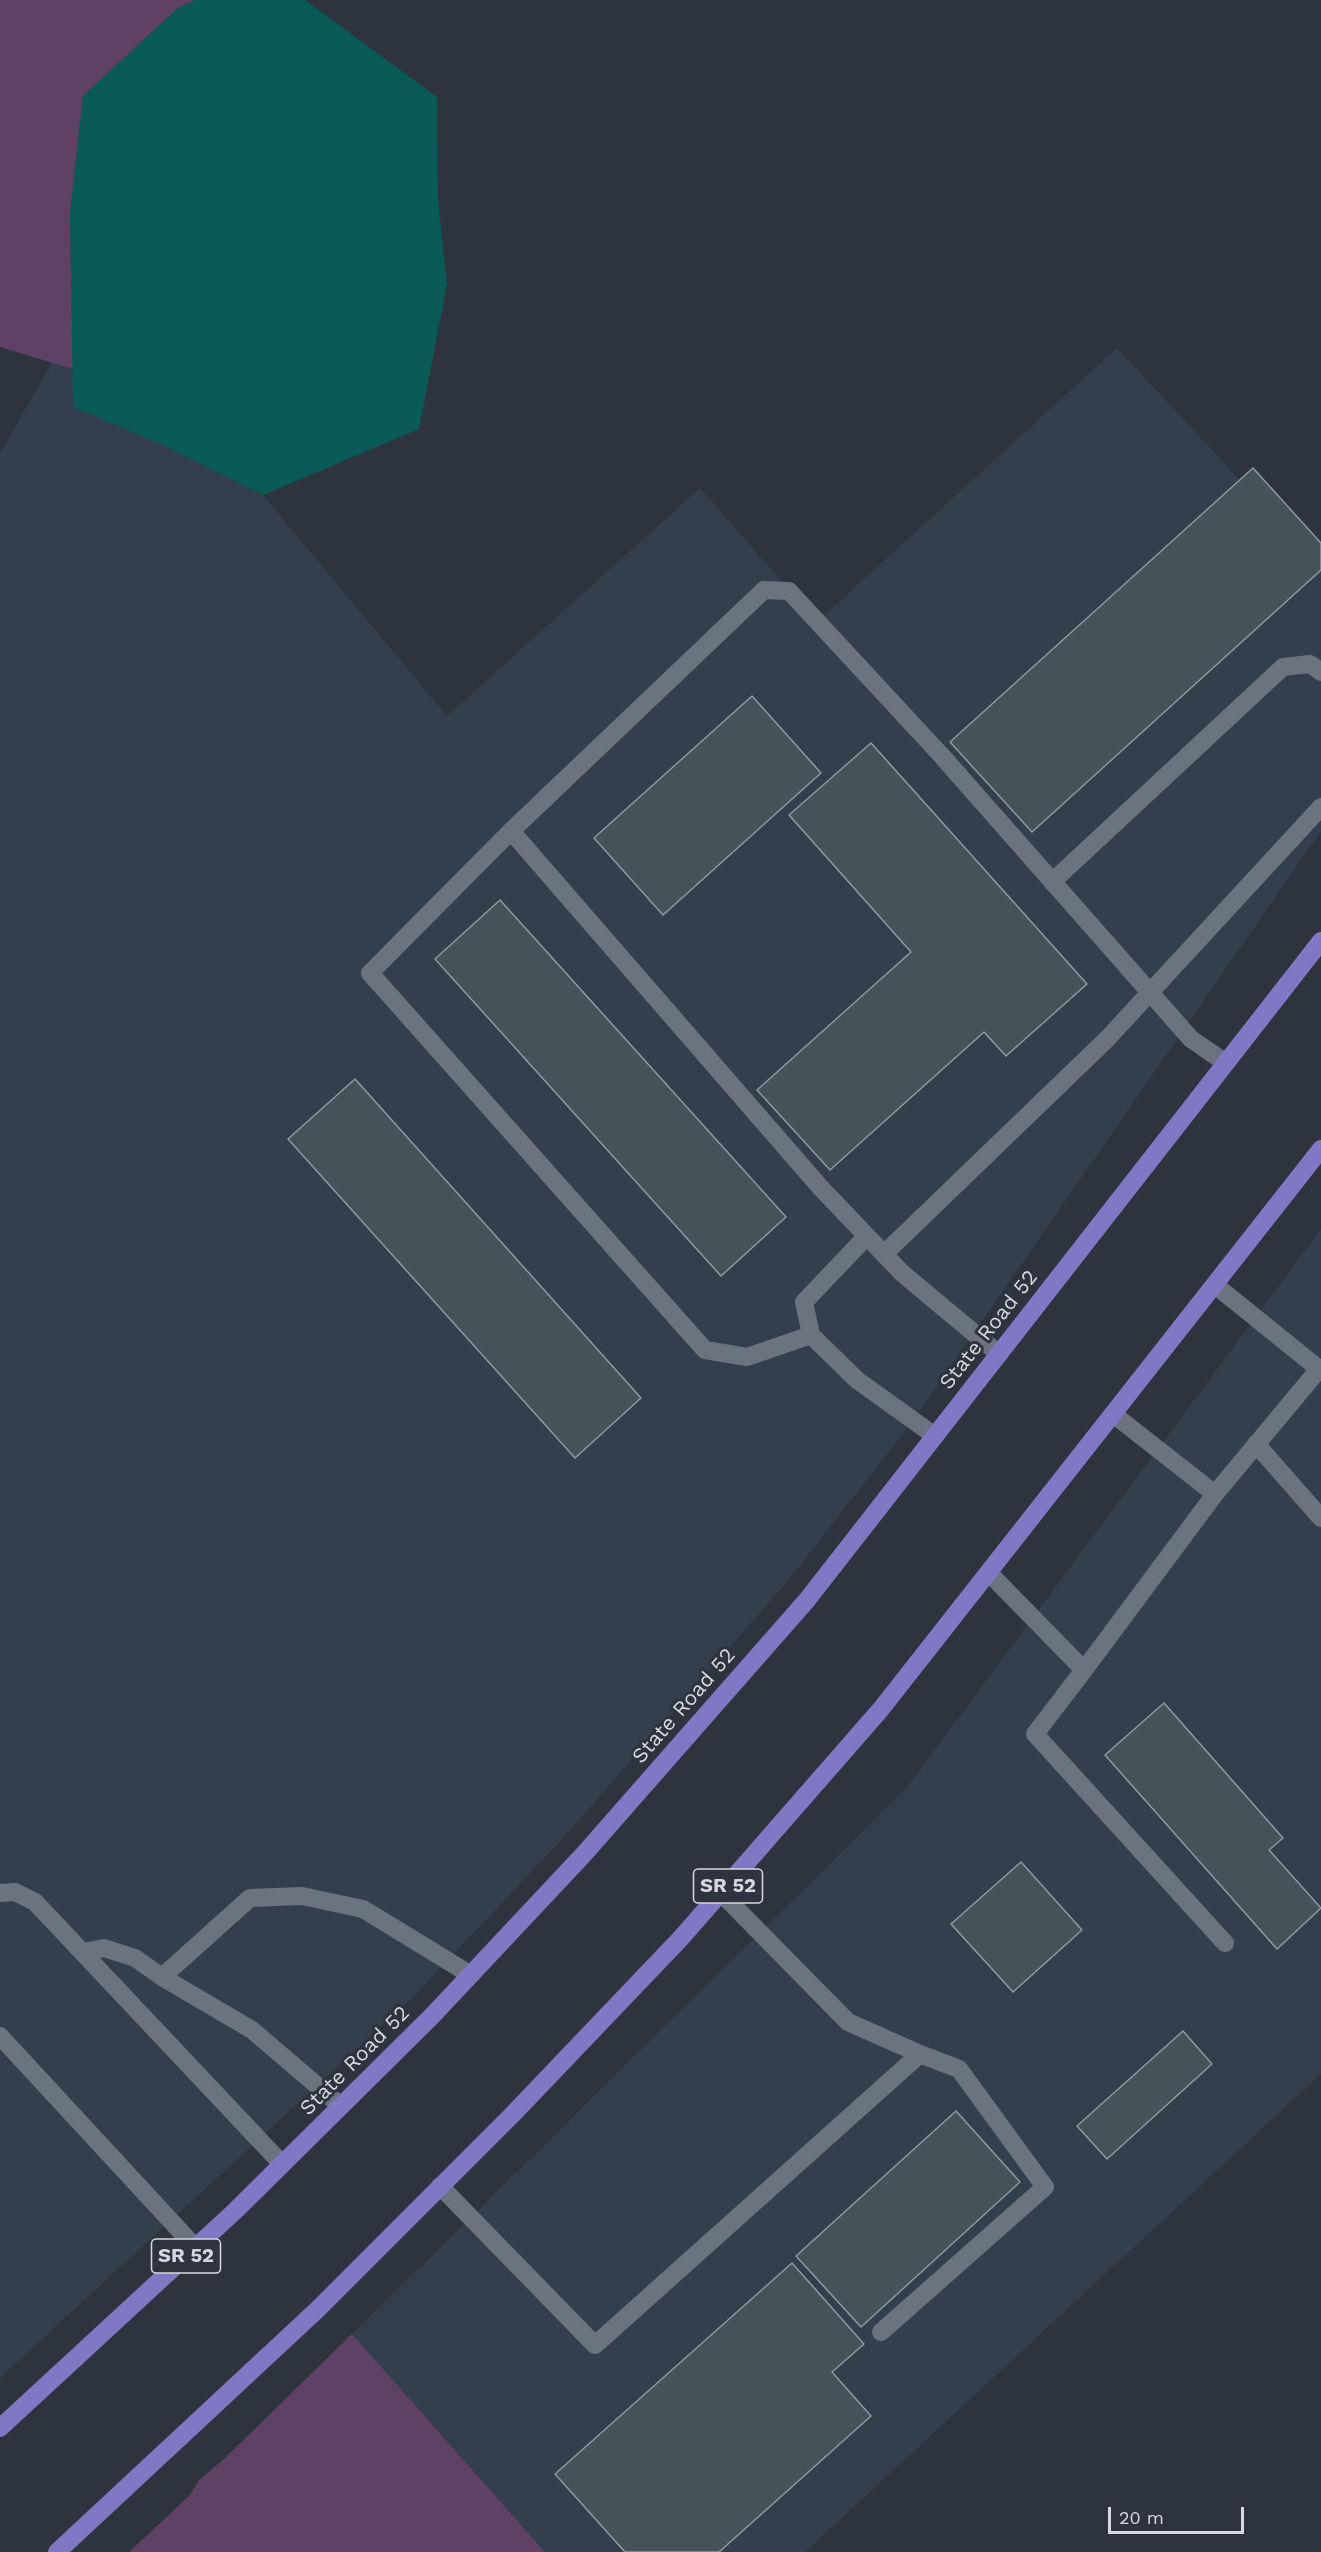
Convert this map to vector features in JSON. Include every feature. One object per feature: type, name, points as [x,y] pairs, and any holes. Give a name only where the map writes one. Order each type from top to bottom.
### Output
[{"type":"main road","name":"State Road 52","points":[[0,2428],[282,2164],[471,1975],[584,1854],[807,1600],[1321,941]]},
{"type":"main road","name":"SR 52","points":[[57,2552],[318,2309],[520,2107],[721,1893],[881,1709],[1321,1149]]},
{"type":"lane","points":[[811,1335],[747,1357],[705,1350],[370,973],[511,831],[764,590],[789,591],[933,747],[1191,1039],[1226,1063]]},
{"type":"lane","points":[[1052,882],[1283,667],[1310,664],[1321,672]]},
{"type":"lane","points":[[884,1254],[1107,1039],[1321,807]]},
{"type":"lane","points":[[511,831],[812,1178],[902,1273],[999,1354]]},
{"type":"lane","points":[[867,1236],[804,1302],[811,1335],[857,1380],[935,1436]]},
{"type":"lane","points":[[1215,1285],[1319,1369],[1215,1494],[1035,1734],[1226,1943]]},
{"type":"lane","points":[[1113,1414],[1215,1494]]},
{"type":"lane","points":[[1256,1444],[1321,1518]]},
{"type":"lane","points":[[988,1573],[1084,1670]]},
{"type":"lane","points":[[0,1893],[15,1892],[35,1902],[282,2164]]},
{"type":"lane","points":[[721,1893],[848,2022],[959,2069],[1045,2187],[881,2331]]},
{"type":"lane","points":[[162,1977],[250,1898],[302,1896],[363,1909],[471,1975]]},
{"type":"lane","points":[[82,1952],[104,1948],[135,1958],[162,1977],[252,2030],[341,2106]]},
{"type":"lane","points":[[0,2036],[195,2247]]},
{"type":"lane","points":[[440,2186],[595,2345],[920,2054]]},
{"type":"shaded area","points":[[0,0],[196,0],[178,8],[83,96],[70,214],[73,369],[0,347]]},
{"type":"shaded area","points":[[196,0],[305,0],[437,97],[438,201],[447,284],[419,429],[263,495],[161,444],[73,407],[70,214],[83,96],[178,8]]},
{"type":"shaded area","points":[[1117,348],[1321,567],[1321,831],[913,1421],[787,1582],[565,1836],[413,1997],[0,2378],[0,453],[52,363],[73,369],[73,407],[161,444],[263,495],[447,716],[700,488],[817,622]]},
{"type":"shaded area","points":[[1321,1229],[1321,2074],[805,2552],[545,2552],[352,2334],[905,1790]]},
{"type":"shaded area","points":[[352,2334],[545,2552],[129,2552],[189,2496],[200,2479],[224,2459]]},
{"type":"building","points":[[1253,468],[1321,543],[1321,570],[1032,832],[950,742]]},
{"type":"building","points":[[752,696],[821,773],[663,915],[594,838]]},
{"type":"building","points":[[871,743],[1087,984],[1006,1056],[984,1032],[830,1170],[757,1090],[911,952],[789,815]]},
{"type":"building","points":[[500,900],[786,1217],[721,1276],[435,959]]},
{"type":"building","points":[[355,1079],[641,1398],[575,1458],[288,1139]]},
{"type":"building","points":[[1164,1703],[1283,1838],[1269,1850],[1321,1908],[1277,1949],[1105,1755]]},
{"type":"building","points":[[1021,1862],[1082,1930],[1013,1992],[951,1924]]},
{"type":"building","points":[[1183,2031],[1212,2064],[1107,2159],[1077,2126]]},
{"type":"building","points":[[956,2111],[1020,2182],[861,2327],[796,2256]]},
{"type":"building","points":[[792,2263],[864,2344],[832,2372],[871,2416],[719,2552],[625,2552],[555,2474]]}]
